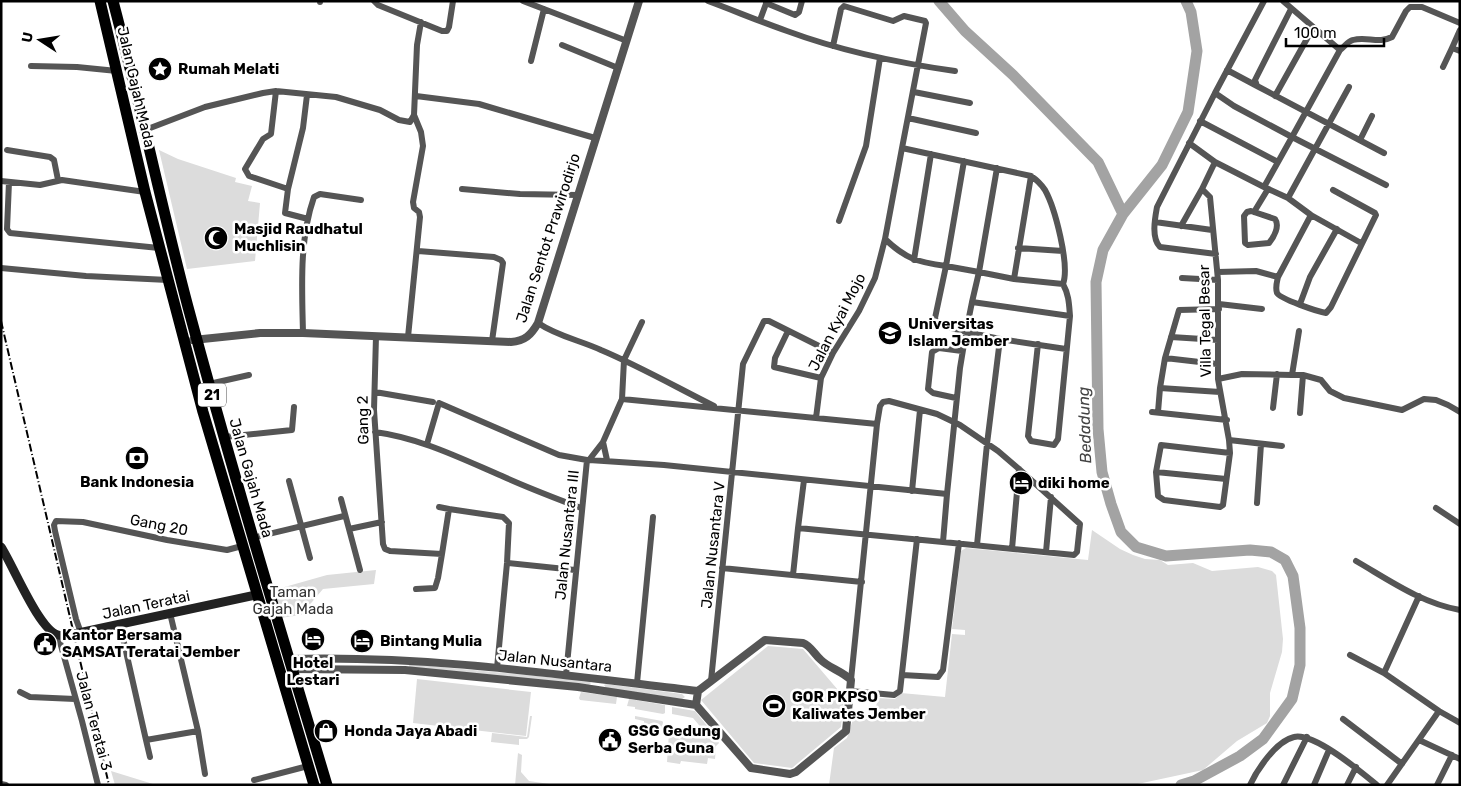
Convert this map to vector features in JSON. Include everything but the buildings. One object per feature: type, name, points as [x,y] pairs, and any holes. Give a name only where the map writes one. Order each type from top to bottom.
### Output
[{"type":"highway","name":"Jalan Gajah Mada","points":[[100,1],[145,192],[205,421],[314,785]]},
{"type":"highway","name":"Jalan Gajah Mada","points":[[113,1],[167,223],[209,384],[252,538],[327,785]]},
{"type":"main road","points":[[2,550],[38,616],[48,629],[58,635]]},
{"type":"main road","name":"Jalan Teratai","points":[[58,635],[81,633],[256,595]]},
{"type":"street","points":[[375,2],[442,31],[447,30],[449,27],[453,1]]},
{"type":"street","points":[[523,1],[627,41]]},
{"type":"street","name":"Jalan Sentot Prawirodirjo","points":[[185,342],[197,339],[260,333],[408,337],[492,342],[524,339],[533,332],[538,323],[595,138],[640,1]]},
{"type":"street","points":[[708,1],[833,46],[919,66],[955,71]]},
{"type":"street","points":[[760,20],[766,2],[795,15],[799,12],[802,1]]},
{"type":"street","points":[[1216,254],[1160,248],[1157,244],[1155,222],[1157,207],[1264,1]]},
{"type":"street","points":[[1283,1],[1340,50]]},
{"type":"street","name":"Jalan Kyai Mojo","points":[[816,418],[821,378],[833,352],[859,311],[875,278],[885,239],[926,23],[924,20],[904,16],[893,21],[844,6],[841,9],[833,46]]},
{"type":"street","points":[[1254,212],[1278,162],[1340,50],[1351,40],[1383,40],[1392,38],[1410,7],[1422,7],[1460,24]]},
{"type":"street","points":[[531,61],[544,9]]},
{"type":"street","points":[[1257,86],[1255,80],[1292,9]]},
{"type":"street","points":[[145,130],[205,107],[263,92],[276,91],[336,98],[380,110],[399,120],[406,122],[412,120],[416,96],[417,45],[421,22]]},
{"type":"street","points":[[1275,96],[1313,28]]},
{"type":"street","points":[[1443,67],[1460,30]]},
{"type":"street","points":[[562,45],[618,68]]},
{"type":"street","points":[[1452,48],[1460,51]]},
{"type":"street","points":[[839,221],[866,146],[880,58]]},
{"type":"street","points":[[31,66],[77,67],[117,71]]},
{"type":"street","points":[[1227,70],[1384,153]]},
{"type":"street","points":[[1288,198],[1349,87]]},
{"type":"street","points":[[276,91],[271,134],[263,139],[245,169],[249,176],[288,188]]},
{"type":"street","points":[[914,92],[970,104]]},
{"type":"street","points":[[1215,93],[1234,106],[1386,185]]},
{"type":"street","points":[[307,95],[303,128],[288,188],[285,213],[308,219]]},
{"type":"street","points":[[416,96],[479,104],[595,138]]},
{"type":"street","points":[[408,337],[420,217],[419,212],[414,208],[414,202],[423,146],[421,132],[414,115]]},
{"type":"street","points":[[1360,140],[1372,116]]},
{"type":"street","points":[[908,118],[976,134]]},
{"type":"street","points":[[1200,122],[1278,162]]},
{"type":"street","points":[[1189,143],[1215,162],[1288,198],[1311,215],[1362,243]]},
{"type":"street","points":[[902,148],[1032,176],[1040,182],[1048,197],[1063,251],[1066,270],[1063,284],[1068,292],[1070,316],[1057,442],[1054,445],[1033,442],[1028,436],[1038,344]]},
{"type":"street","points":[[7,150],[52,158],[58,180]]},
{"type":"street","points":[[914,260],[931,154]]},
{"type":"street","points":[[964,161],[946,266],[939,295],[936,322],[966,332],[1066,349]]},
{"type":"street","points":[[1182,226],[1215,162]]},
{"type":"street","points":[[943,542],[962,351],[979,272],[997,168]]},
{"type":"street","points":[[1014,279],[1032,176]]},
{"type":"street","points":[[1,181],[40,185],[58,180],[145,192]]},
{"type":"street","points":[[9,182],[7,229],[10,233],[159,248]]},
{"type":"street","points":[[462,189],[520,194],[578,195]]},
{"type":"street","name":"Villa Tegal Besar","points":[[1156,472],[1157,493],[1162,499],[1220,507],[1223,503],[1230,452],[1227,420],[1218,380],[1218,272],[1210,198],[1202,190]]},
{"type":"street","points":[[1311,215],[1278,276],[1276,286],[1280,296],[1324,313],[1328,312],[1375,217],[1375,213],[1333,190]]},
{"type":"street","points":[[303,333],[301,273],[308,219],[313,200],[318,194],[361,200]]},
{"type":"street","points":[[1247,212],[1254,212],[1275,219],[1277,222],[1278,226],[1269,243],[1248,245],[1244,242],[1244,216],[1247,212]]},
{"type":"street","points":[[1155,222],[1212,230]]},
{"type":"street","points":[[1300,304],[1310,277],[1337,229]]},
{"type":"street","points":[[885,239],[900,254],[914,260],[1014,279],[1063,284]]},
{"type":"street","points":[[1018,248],[1063,251]]},
{"type":"street","points":[[418,251],[494,257],[501,260],[503,263],[492,342]]},
{"type":"street","points":[[1,268],[86,276],[168,280]]},
{"type":"street","points":[[1218,272],[1256,271],[1278,276]]},
{"type":"street","points":[[1182,278],[1218,280]]},
{"type":"street","points":[[972,302],[1070,316]]},
{"type":"street","points":[[1227,420],[1155,412],[1165,358],[1178,311],[1181,309],[1219,307],[1262,309]]},
{"type":"street","name":"Jalan Nusantara V","points":[[711,681],[743,364],[764,321],[769,321],[833,352]]},
{"type":"street","name":"Jalan Nusantara III","points":[[566,675],[581,508],[588,460],[603,442],[622,399],[624,360],[642,322]]},
{"type":"street","points":[[538,323],[550,331],[598,348],[624,360],[717,408]]},
{"type":"street","points":[[533,332],[550,331]]},
{"type":"street","points":[[788,331],[775,358],[774,367],[821,378]]},
{"type":"street","points":[[1292,375],[1299,331]]},
{"type":"street","name":"Gang 2","points":[[376,336],[375,432],[383,544],[387,551],[442,554]]},
{"type":"street","points":[[1171,337],[1218,340]]},
{"type":"street","points":[[978,545],[987,444],[1000,339]]},
{"type":"street","points":[[956,398],[933,393],[928,388],[932,352],[939,348],[962,351]]},
{"type":"street","points":[[1165,358],[1217,364]]},
{"type":"street","points":[[1218,380],[1242,374],[1303,376],[1321,380],[1330,391],[1344,398],[1402,410],[1424,399],[1436,400],[1460,412]]},
{"type":"street","points":[[1273,408],[1277,374]]},
{"type":"street","points":[[209,384],[249,375]]},
{"type":"street","points":[[1300,413],[1303,376]]},
{"type":"street","points":[[1160,388],[1220,392]]},
{"type":"street","points":[[374,392],[433,402]]},
{"type":"street","points":[[622,399],[877,424]]},
{"type":"street","points":[[798,528],[867,535],[917,540],[959,543],[1072,556],[1076,554],[1080,528],[1078,522],[1019,468],[955,422],[937,414],[890,401],[883,402],[880,406],[877,424],[872,486],[867,535],[862,582],[851,680],[846,730],[796,772],[790,774],[751,768],[696,705],[698,692],[767,640],[807,645],[825,663],[845,674],[851,680]]},
{"type":"street","points":[[427,444],[439,403],[560,455],[588,460],[607,460],[947,494]]},
{"type":"street","points":[[224,437],[292,430],[294,427],[294,407]]},
{"type":"street","points":[[912,491],[920,410]]},
{"type":"street","points":[[375,432],[399,435],[427,444],[581,508]]},
{"type":"street","points":[[1229,440],[1282,446]]},
{"type":"street","points":[[603,442],[607,460]]},
{"type":"street","points":[[1257,503],[1261,444]]},
{"type":"street","points":[[1226,479],[1156,472],[1159,447],[1161,445],[1230,452]]},
{"type":"street","points":[[1012,549],[1019,468]]},
{"type":"street","points":[[793,575],[804,480]]},
{"type":"street","points":[[289,481],[310,558]]},
{"type":"street","points":[[1046,552],[1051,497]]},
{"type":"street","points":[[340,499],[360,570]]},
{"type":"street","points":[[439,507],[504,517],[510,526],[497,668]]},
{"type":"street","points":[[416,589],[435,588],[449,508]]},
{"type":"street","points":[[1436,508],[1460,524]]},
{"type":"street","points":[[252,538],[344,516]]},
{"type":"street","points":[[637,684],[653,517]]},
{"type":"street","name":"Gang 20","points":[[81,633],[54,525],[56,521],[84,522],[167,540],[227,550],[242,546]]},
{"type":"street","points":[[349,529],[382,522]]},
{"type":"street","points":[[850,692],[897,694],[900,692],[917,540]]},
{"type":"street","points":[[902,675],[938,677],[943,670],[959,543]]},
{"type":"street","points":[[1356,561],[1396,586],[1444,606],[1460,610]]},
{"type":"street","points":[[507,563],[575,570]]},
{"type":"street","points":[[722,568],[862,582]]},
{"type":"street","points":[[1384,673],[1419,596]]},
{"type":"street","points":[[170,613],[198,731],[205,774]]},
{"type":"street","points":[[120,625],[150,757]]},
{"type":"street","name":"Jalan Teratai 3","points":[[58,635],[98,785]]},
{"type":"street","points":[[1350,655],[1384,673],[1439,712],[1460,723]]},
{"type":"street","name":"Jalan Nusantara","points":[[290,664],[405,660],[566,675],[698,692]]},
{"type":"street","name":"Jalan Nusantara","points":[[290,664],[405,670],[596,689],[696,705]]},
{"type":"street","points":[[596,689],[597,679]]},
{"type":"street","points":[[20,692],[30,697],[75,699]]},
{"type":"street","points":[[1387,785],[1439,712]]},
{"type":"street","points":[[1343,719],[1402,764]]},
{"type":"street","points":[[146,740],[198,731]]},
{"type":"street","points":[[1283,785],[1307,737]]},
{"type":"street","points":[[1250,785],[1259,767],[1272,752],[1291,738],[1307,737],[1356,767],[1377,785]]},
{"type":"street","points":[[1419,740],[1460,759]]},
{"type":"street","points":[[1314,785],[1329,750]]},
{"type":"street","points":[[1437,785],[1452,755]]},
{"type":"street","points":[[254,780],[308,766]]},
{"type":"street","points":[[1348,785],[1356,767]]},
{"type":"street","points":[[1,784],[6,785]]},
{"type":"green space","points":[[159,150],[178,159],[236,178],[235,182],[252,186],[248,201],[260,203],[255,261],[187,269]]},
{"type":"green space","points":[[1092,530],[1120,549],[1133,555],[1145,559],[1160,560],[1168,565],[1193,563],[1212,571],[1258,567],[1272,571],[1276,575],[1283,639],[1282,652],[1270,693],[1270,716],[1267,723],[1237,741],[1203,770],[1133,785],[829,785],[834,748],[847,738],[853,719],[873,719],[878,698],[895,699],[901,693],[945,697],[952,634],[965,635],[965,630],[952,629],[961,551],[966,548],[1088,560]]},
{"type":"green space","name":"Taman Gajah Mada","points":[[376,570],[374,584],[323,589],[301,615],[280,618],[274,590],[327,575]]},
{"type":"green space","name":"GOR PKPSO Kaliwates Jember","points":[[768,646],[803,649],[844,697],[841,727],[792,768],[754,763],[701,700]]},
{"type":"green space","points":[[409,664],[589,681],[591,683],[589,685],[409,667]]},
{"type":"green space","points":[[417,679],[531,692],[526,736],[413,723]]},
{"type":"green space","points":[[604,685],[682,694],[685,697],[682,699],[606,688]]},
{"type":"green space","points":[[581,692],[617,697],[616,704],[580,700]]},
{"type":"green space","points":[[629,699],[665,705],[665,713],[635,709],[635,707],[627,706]]},
{"type":"green space","points":[[672,707],[695,711],[709,728],[704,731],[693,718],[672,714]]},
{"type":"green space","points":[[530,716],[532,716],[529,737],[527,739],[519,739],[519,745],[491,742],[492,733],[527,737]]},
{"type":"green space","points":[[635,716],[662,721],[661,735],[649,733],[649,727],[644,726],[644,721],[635,719]]},
{"type":"green space","points":[[669,733],[680,739],[683,734],[715,737],[719,743],[716,746],[715,759],[708,758],[707,764],[681,761],[680,764],[667,762]]},
{"type":"green space","points":[[518,753],[522,755],[521,772],[529,781],[556,785],[515,785]]},
{"type":"green space","points":[[111,771],[153,784],[153,785],[115,785]]},
{"type":"waterway","points":[[939,1],[965,31],[1013,75],[1098,162],[1123,214]]},
{"type":"waterway","name":"Bedadung","points":[[1181,785],[1194,781],[1240,756],[1263,739],[1292,699],[1300,665],[1300,628],[1293,576],[1285,560],[1271,552],[1250,550],[1166,556],[1136,547],[1121,532],[1102,472],[1098,429],[1096,282],[1103,250],[1123,214],[1162,165],[1188,112],[1197,51],[1191,12],[1186,1]]},
{"type":"railway","points":[[1,321],[109,785]]},
{"type":"place","name":"Rumah Melati","points":[[160,69]]},
{"type":"place","name":"Masjid Raudhatul Muchlisin","points":[[216,238]]},
{"type":"place","name":"Universitas Islam Jember","points":[[890,333]]},
{"type":"place","name":"Bank Indonesia","points":[[137,458]]},
{"type":"place","name":"diki home","points":[[1021,483]]},
{"type":"place","name":"Hotel Lestari","points":[[313,639]]},
{"type":"place","name":"Bintang Mulia","points":[[362,641]]},
{"type":"place","name":"Kantor Bersama SAMSAT Teratai Jember","points":[[45,644]]},
{"type":"place","name":"GOR PKPSO Kaliwates Jember","points":[[774,706]]},
{"type":"place","name":"Honda Jaya Abadi","points":[[326,731]]},
{"type":"place","name":"GSG Gedung Serba Guna","points":[[610,740]]}]
